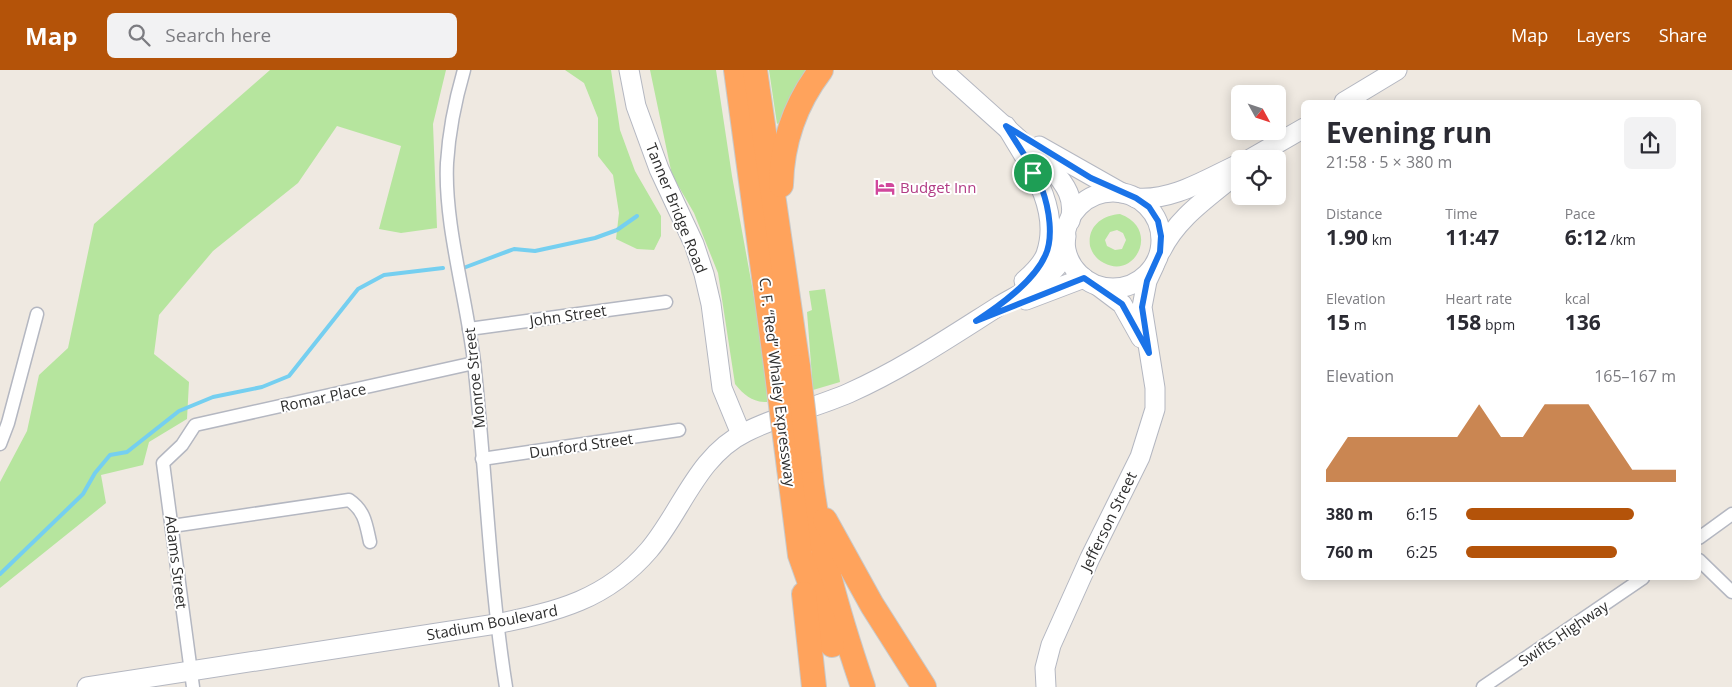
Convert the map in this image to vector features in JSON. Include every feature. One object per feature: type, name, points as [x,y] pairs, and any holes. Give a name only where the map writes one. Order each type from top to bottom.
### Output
[{"type":"highway","points":[[726,70],[742,111]]},
{"type":"highway","name":"C. F. “Red” Whaley Expressway","points":[[736,70],[787,367],[799,464],[800,555],[846,687]]},
{"type":"highway","name":"C. F. “Red” Whaley Expressway","points":[[755,70],[780,247],[787,367]]},
{"type":"highway","points":[[780,247],[781,172],[788,130],[803,98],[821,70]]},
{"type":"highway","name":"C. F. “Red” Whaley Expressway","points":[[799,464],[813,499],[839,618],[863,687]]},
{"type":"highway","points":[[813,499],[872,605],[924,687]]},
{"type":"highway","points":[[800,555],[814,687]]},
{"type":"main road","name":"Tanner Bridge Road","points":[[630,70],[636,106],[659,169],[694,244],[704,274],[711,304],[722,388],[741,434]]},
{"type":"main road","points":[[942,70],[1051,168],[1063,183],[1072,200],[1073,209],[1060,261],[1054,269],[976,321]]},
{"type":"main road","points":[[1347,100],[1397,70]]},
{"type":"main road","points":[[1006,126],[1091,178],[1129,195],[1149,207],[1158,221],[1161,236],[1157,259]]},
{"type":"main road","points":[[999,306],[1036,270],[1046,256],[1049,236],[1046,204],[1042,188],[1006,126]]},
{"type":"main road","points":[[1267,150],[1301,130]]},
{"type":"main road","points":[[1149,353],[1122,304],[1091,282],[1070,259],[1067,252],[1068,228],[1078,208],[1091,198],[1106,193],[1153,199],[1171,195],[1231,167]]},
{"type":"main road","points":[[976,321],[1091,282],[1113,288],[1129,286],[1143,278],[1157,259],[1170,232],[1184,217],[1231,178]]},
{"type":"main road","name":"Jefferson Street","points":[[1046,687],[1045,668],[1051,644],[1086,566],[1140,457],[1155,409],[1155,388],[1142,307],[1147,281],[1157,259]]},
{"type":"main road","name":"Stadium Boulevard","points":[[88,687],[192,679],[496,624],[530,617],[585,600],[602,591],[628,572],[650,549],[693,480],[713,457],[741,434],[770,420],[826,402],[888,375],[976,321]]},
{"type":"street","name":"Monroe Street","points":[[464,70],[452,112],[447,165],[451,218],[474,363],[496,624],[506,687]]},
{"type":"street","name":"John Street","points":[[469,329],[666,302]]},
{"type":"street","points":[[0,444],[8,423],[37,314]]},
{"type":"street","name":"Romar Place","points":[[182,445],[195,425],[474,363]]},
{"type":"street","name":"Dunford Street","points":[[482,459],[679,430]]},
{"type":"street","name":"Adams Street","points":[[182,445],[164,463],[192,679]]},
{"type":"street","points":[[172,526],[349,500],[359,507],[365,517],[370,542]]},
{"type":"street","points":[[1701,537],[1732,514]]},
{"type":"street","points":[[1701,562],[1732,592]]},
{"type":"street","name":"Swifts Highway","points":[[1483,687],[1640,580]]},
{"type":"green space","points":[[270,70],[446,70],[433,124],[437,228],[401,233],[379,229],[401,146],[337,126],[298,183],[213,251],[159,315],[154,354],[189,382],[187,419],[149,442],[143,465],[101,475],[106,503],[0,588],[0,482],[27,431],[39,375],[68,348],[94,224]]},
{"type":"green space","points":[[565,70],[611,70],[620,130],[635,171],[661,216],[661,236],[654,250],[637,249],[616,239],[619,213],[613,175],[598,156],[598,118],[584,83]]},
{"type":"green space","points":[[650,70],[716,70],[732,176],[766,363],[767,402],[749,398],[735,384],[718,273],[694,213],[672,175]]},
{"type":"green space","points":[[769,70],[812,70],[783,120],[777,124]]},
{"type":"green space","points":[[1120,214],[1132,221],[1139,230],[1141,241],[1139,250],[1133,259],[1125,265],[1115,266],[1104,263],[1093,254],[1090,246],[1091,233],[1094,227],[1102,219]],"holes":[[[1117,230],[1123,233],[1126,240],[1122,249],[1115,250],[1107,246],[1105,240],[1110,232]]]},
{"type":"green space","points":[[825,289],[840,382],[813,390],[807,312],[812,310],[809,291]]},
{"type":"waterway","points":[[466,267],[514,249],[535,251],[595,238],[617,230],[637,216]]},
{"type":"waterway","points":[[0,574],[83,494],[95,473],[110,455],[127,452],[179,411],[213,397],[262,387],[289,376],[358,289],[384,275],[443,268]]},
{"type":"place","name":"Budget Inn","points":[[885,187]]},
{"type":"route","points":[[1006,126],[1091,178],[1136,198],[1149,207],[1158,221],[1161,236],[1160,252],[1143,294],[1142,307],[1149,353],[1122,304],[1084,278],[1047,291],[976,321],[999,306],[1036,270],[1046,256],[1049,230],[1046,204],[1042,188],[1033,173],[1006,126]]}]
